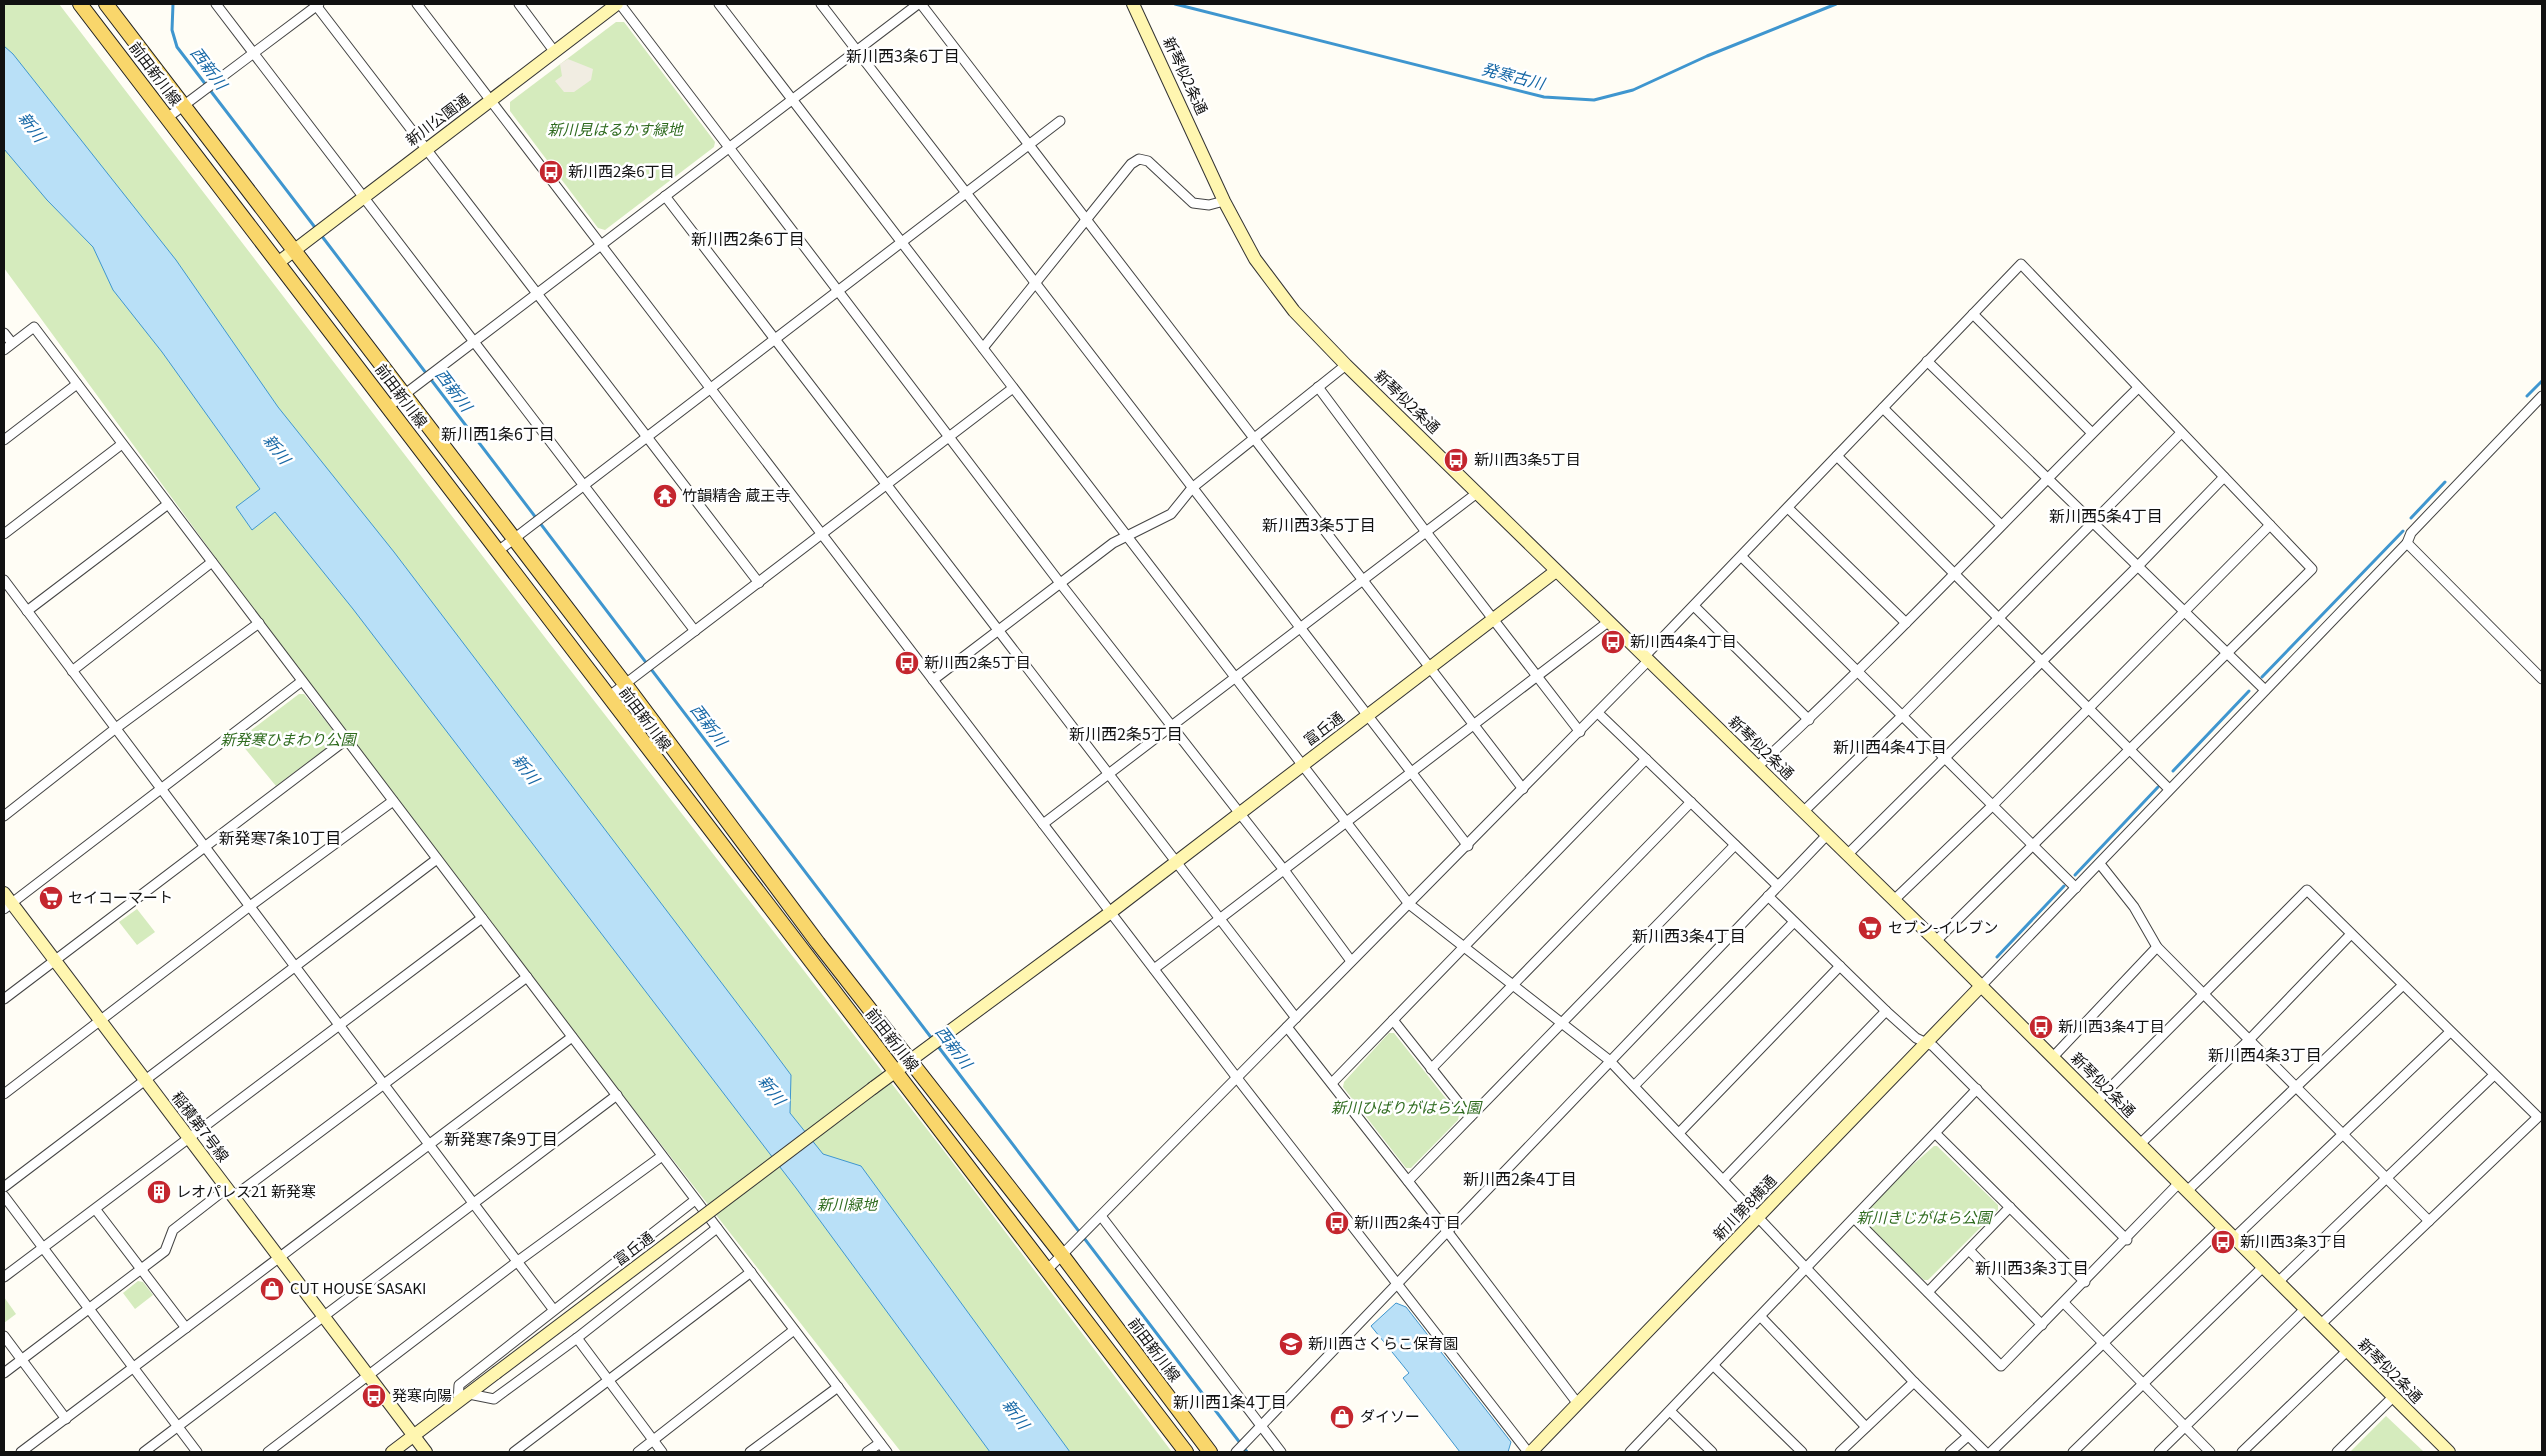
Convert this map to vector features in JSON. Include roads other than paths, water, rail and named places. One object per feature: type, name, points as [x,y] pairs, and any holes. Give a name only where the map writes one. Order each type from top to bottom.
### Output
[{"type":"main road","name":"前田新川線","points":[[80,4],[279,262],[608,697],[1186,1452]]},
{"type":"main road","name":"前田新川線","points":[[106,4],[625,684],[818,943],[911,1059],[1062,1255],[1210,1452]]},
{"type":"street","points":[[216,4],[695,631]]},
{"type":"street","points":[[167,118],[316,4],[759,582]]},
{"type":"street","points":[[417,4],[1237,1078],[1530,1452]]},
{"type":"street","points":[[519,4],[554,51]]},
{"type":"street","points":[[618,4],[1060,583],[1173,725],[1352,961]]},
{"type":"street","name":"新川公園通","points":[[279,262],[618,4]]},
{"type":"street","points":[[719,4],[1409,904],[1610,1060],[1914,1382],[1985,1452]]},
{"type":"street","points":[[821,4],[1468,846]]},
{"type":"street","points":[[388,407],[792,98],[919,4],[1364,579],[1523,789]]},
{"type":"street","name":"新琴似2条通","points":[[1134,5],[1224,201],[1255,259],[1294,311],[1346,365],[1936,941],[2449,1452]]},
{"type":"street","points":[[498,551],[1060,121]]},
{"type":"street","points":[[984,348],[1131,164],[1139,159],[1148,161],[1193,203],[1209,205],[1224,201]]},
{"type":"street","points":[[665,196],[997,631],[1110,774],[1296,1018]]},
{"type":"street","points":[[1047,1270],[1580,732],[1694,606],[2021,264],[2312,569],[1936,941]]},
{"type":"street","points":[[1973,314],[2092,433]]},
{"type":"street","points":[[4,350],[34,327],[887,1452]]},
{"type":"street","points":[[4,333],[12,343]]},
{"type":"street","points":[[1928,361],[2265,690]]},
{"type":"street","points":[[933,680],[1126,535],[1171,514],[1192,488],[1346,365]]},
{"type":"street","points":[[4,440],[77,384]]},
{"type":"street","points":[[1318,387],[1426,532],[1580,732]]},
{"type":"street","points":[[608,697],[1013,388]]},
{"type":"street","points":[[1757,767],[1858,672],[2047,477],[2138,388]]},
{"type":"street","points":[[1981,986],[2407,543],[2411,533],[2542,396]]},
{"type":"street","points":[[1883,408],[2001,525]]},
{"type":"street","points":[[1803,812],[1902,716],[1998,616],[2094,523],[2181,433]]},
{"type":"street","points":[[4,534],[122,444]]},
{"type":"street","points":[[1837,456],[2169,789]]},
{"type":"street","points":[[1847,855],[2138,566],[2224,477]]},
{"type":"street","points":[[1044,824],[1477,493]]},
{"type":"street","points":[[27,610],[168,504]]},
{"type":"street","points":[[1788,508],[1906,623]]},
{"type":"street","points":[[1894,900],[1992,806],[2270,525]]},
{"type":"street","points":[[2407,543],[2542,679]]},
{"type":"street","points":[[1742,557],[2076,888]]},
{"type":"street","points":[[72,670],[212,562]]},
{"type":"street","name":"富丘通","points":[[392,1452],[895,1071],[1111,912],[1556,571]]},
{"type":"street","points":[[4,580],[554,1309]]},
{"type":"street","points":[[1694,606],[1809,720]]},
{"type":"street","points":[[1154,969],[1608,622]]},
{"type":"street","points":[[4,816],[116,728],[259,624]]},
{"type":"street","points":[[6,902],[161,789],[302,681]]},
{"type":"street","points":[[1598,713],[1778,886]]},
{"type":"street","points":[[4,998],[206,848],[347,740]]},
{"type":"street","points":[[1332,1084],[1646,759]]},
{"type":"street","points":[[4,1094],[102,1021],[250,906],[393,801]]},
{"type":"street","points":[[1432,1069],[1690,802]]},
{"type":"street","points":[[1238,1450],[1827,835]]},
{"type":"street","points":[[1408,1181],[1735,845]]},
{"type":"street","points":[[4,1188],[437,858]]},
{"type":"street","points":[[2100,864],[2134,907],[2157,947],[2429,1221]]},
{"type":"street","points":[[2096,1101],[2307,890],[2538,1118],[2320,1325]]},
{"type":"street","points":[[1768,896],[1886,1011],[1916,1038],[1934,1046],[2127,1240]]},
{"type":"street","name":"稲積第7号線","points":[[6,902],[55,959],[426,1452]]},
{"type":"street","points":[[4,1278],[482,918]]},
{"type":"street","points":[[1634,1086],[1794,922]]},
{"type":"street","points":[[2140,1144],[2249,1040],[2351,934]]},
{"type":"street","points":[[2053,1057],[2157,947]]},
{"type":"street","points":[[1679,1133],[1840,966]]},
{"type":"street","points":[[4,1373],[165,1251],[173,1230],[230,1193],[385,1084],[527,977]]},
{"type":"street","points":[[1855,1219],[2001,1366],[2127,1240],[2296,1086],[2403,985]]},
{"type":"street","name":"新川第8横通","points":[[1530,1452],[1981,986]]},
{"type":"street","points":[[1723,1180],[1886,1011]]},
{"type":"street","points":[[1393,1020],[1470,1117]]},
{"type":"street","points":[[1287,1027],[1447,1231],[1578,1404]]},
{"type":"street","points":[[2234,1238],[2450,1032]]},
{"type":"street","points":[[22,1452],[429,1143],[572,1037]]},
{"type":"street","points":[[2278,1282],[2494,1075]]},
{"type":"street","points":[[1630,1452],[1855,1219],[1977,1089]]},
{"type":"street","points":[[144,1452],[617,1095]]},
{"type":"street","points":[[1936,1134],[2085,1282]]},
{"type":"street","points":[[268,1452],[370,1376],[518,1261],[662,1156]]},
{"type":"street","points":[[4,1196],[197,1452]]},
{"type":"street","points":[[458,1402],[459,1385],[696,1200]]},
{"type":"street","points":[[1928,1292],[2010,1207]]},
{"type":"street","points":[[96,1210],[186,1328]]},
{"type":"street","points":[[1098,1219],[1281,1452]]},
{"type":"street","points":[[1991,1452],[2223,1227]]},
{"type":"street","points":[[469,1394],[494,1399],[717,1228]]},
{"type":"street","points":[[1969,1250],[2042,1325]]},
{"type":"street","points":[[2073,1452],[2263,1267]]},
{"type":"street","points":[[514,1452],[751,1272]]},
{"type":"street","points":[[2064,1303],[2210,1452]]},
{"type":"street","points":[[2159,1452],[2186,1428],[2305,1309]]},
{"type":"street","points":[[1761,1317],[1866,1427]]},
{"type":"street","points":[[638,1452],[794,1330]]},
{"type":"street","points":[[4,1336],[20,1361],[66,1419]]},
{"type":"street","points":[[576,1338],[662,1452]]},
{"type":"street","points":[[2242,1452],[2347,1351]]},
{"type":"street","points":[[1714,1366],[1802,1452]]},
{"type":"street","points":[[1840,1452],[1914,1382]]},
{"type":"street","points":[[750,1452],[838,1387]]},
{"type":"street","points":[[2337,1452],[2393,1396]]},
{"type":"street","points":[[1670,1411],[1712,1452]]},
{"type":"street","points":[[1950,1452],[1968,1436]]},
{"type":"street","points":[[867,1452],[880,1443]]},
{"type":"water","name":"新川","points":[[4,46],[13,54],[176,260],[278,407],[394,552],[791,1075],[790,1113],[823,1154],[861,1166],[1070,1452],[990,1452],[796,1188],[353,609],[275,512],[252,530],[236,507],[260,489],[162,352],[113,290],[93,247],[47,200],[4,149]]},
{"type":"water","points":[[1396,1303],[1406,1307],[1511,1442],[1508,1452],[1460,1452],[1403,1378],[1409,1373],[1371,1326]]},
{"type":"waterway","name":"西新川","points":[[173,4],[172,30],[177,47],[317,230]]},
{"type":"waterway","name":"発寒古川","points":[[1175,4],[1544,97],[1594,100],[1633,90],[1707,56],[1836,4]]},
{"type":"waterway","name":"西新川","points":[[321,235],[933,1040]]},
{"type":"waterway","points":[[2527,396],[2542,381]]},
{"type":"waterway","points":[[2411,518],[2445,482]]},
{"type":"waterway","points":[[2262,677],[2403,531]]},
{"type":"waterway","points":[[2173,771],[2249,691]]},
{"type":"waterway","points":[[2075,875],[2158,787]]},
{"type":"waterway","points":[[1997,957],[2064,886]]},
{"type":"waterway","name":"西新川","points":[[937,1045],[1247,1452]]},
{"type":"place","name":"新川西2条6丁目","points":[[551,172]]},
{"type":"place","name":"新川西3条5丁目","points":[[1456,460]]},
{"type":"place","name":"竹韻精舎 蔵王寺","points":[[665,496]]},
{"type":"place","name":"新川西4条4丁目","points":[[1613,642]]},
{"type":"place","name":"新川西2条5丁目","points":[[907,663]]},
{"type":"place","name":"セイコーマート","points":[[51,898]]},
{"type":"place","name":"セブン-イレブン","points":[[1870,928]]},
{"type":"place","name":"新川西3条4丁目","points":[[2041,1027]]},
{"type":"place","name":"レオパレス21 新発寒","points":[[159,1192]]},
{"type":"place","name":"新川西2条4丁目","points":[[1337,1223]]},
{"type":"place","name":"新川西3条3丁目","points":[[2223,1242]]},
{"type":"place","name":"CUT HOUSE SASAKI","points":[[272,1289]]},
{"type":"place","name":"新川西さくらこ保育園","points":[[1291,1344]]},
{"type":"place","name":"発寒向陽","points":[[374,1396]]},
{"type":"place","name":"ダイソー","points":[[1342,1417]]},
{"type":"district","name":"新川西3条6丁目","points":[[903,56]]},
{"type":"district","name":"新川西2条6丁目","points":[[748,239]]},
{"type":"district","name":"新川西1条6丁目","points":[[498,434]]},
{"type":"district","name":"新川西5条4丁目","points":[[2106,516]]},
{"type":"district","name":"新川西3条5丁目","points":[[1319,525]]},
{"type":"district","name":"新川西2条5丁目","points":[[1126,734]]},
{"type":"district","name":"新川西4条4丁目","points":[[1890,747]]},
{"type":"district","name":"新発寒7条10丁目","points":[[280,838]]},
{"type":"district","name":"新川西3条4丁目","points":[[1689,936]]},
{"type":"district","name":"新川西4条3丁目","points":[[2265,1055]]},
{"type":"district","name":"新発寒7条9丁目","points":[[501,1139]]},
{"type":"district","name":"新川西2条4丁目","points":[[1520,1179]]},
{"type":"district","name":"新川西3条3丁目","points":[[2032,1268]]},
{"type":"district","name":"新川西1条4丁目","points":[[1230,1402]]},
{"type":"park label","name":"新川見はるかす緑地","points":[[615,130]]},
{"type":"park label","name":"新発寒ひまわり公園","points":[[288,740]]},
{"type":"park label","name":"新川ひばりがはら公園","points":[[1406,1108]]},
{"type":"park label","name":"新川緑地","points":[[847,1205]]},
{"type":"park label","name":"新川きじがはら公園","points":[[1924,1218]]}]
